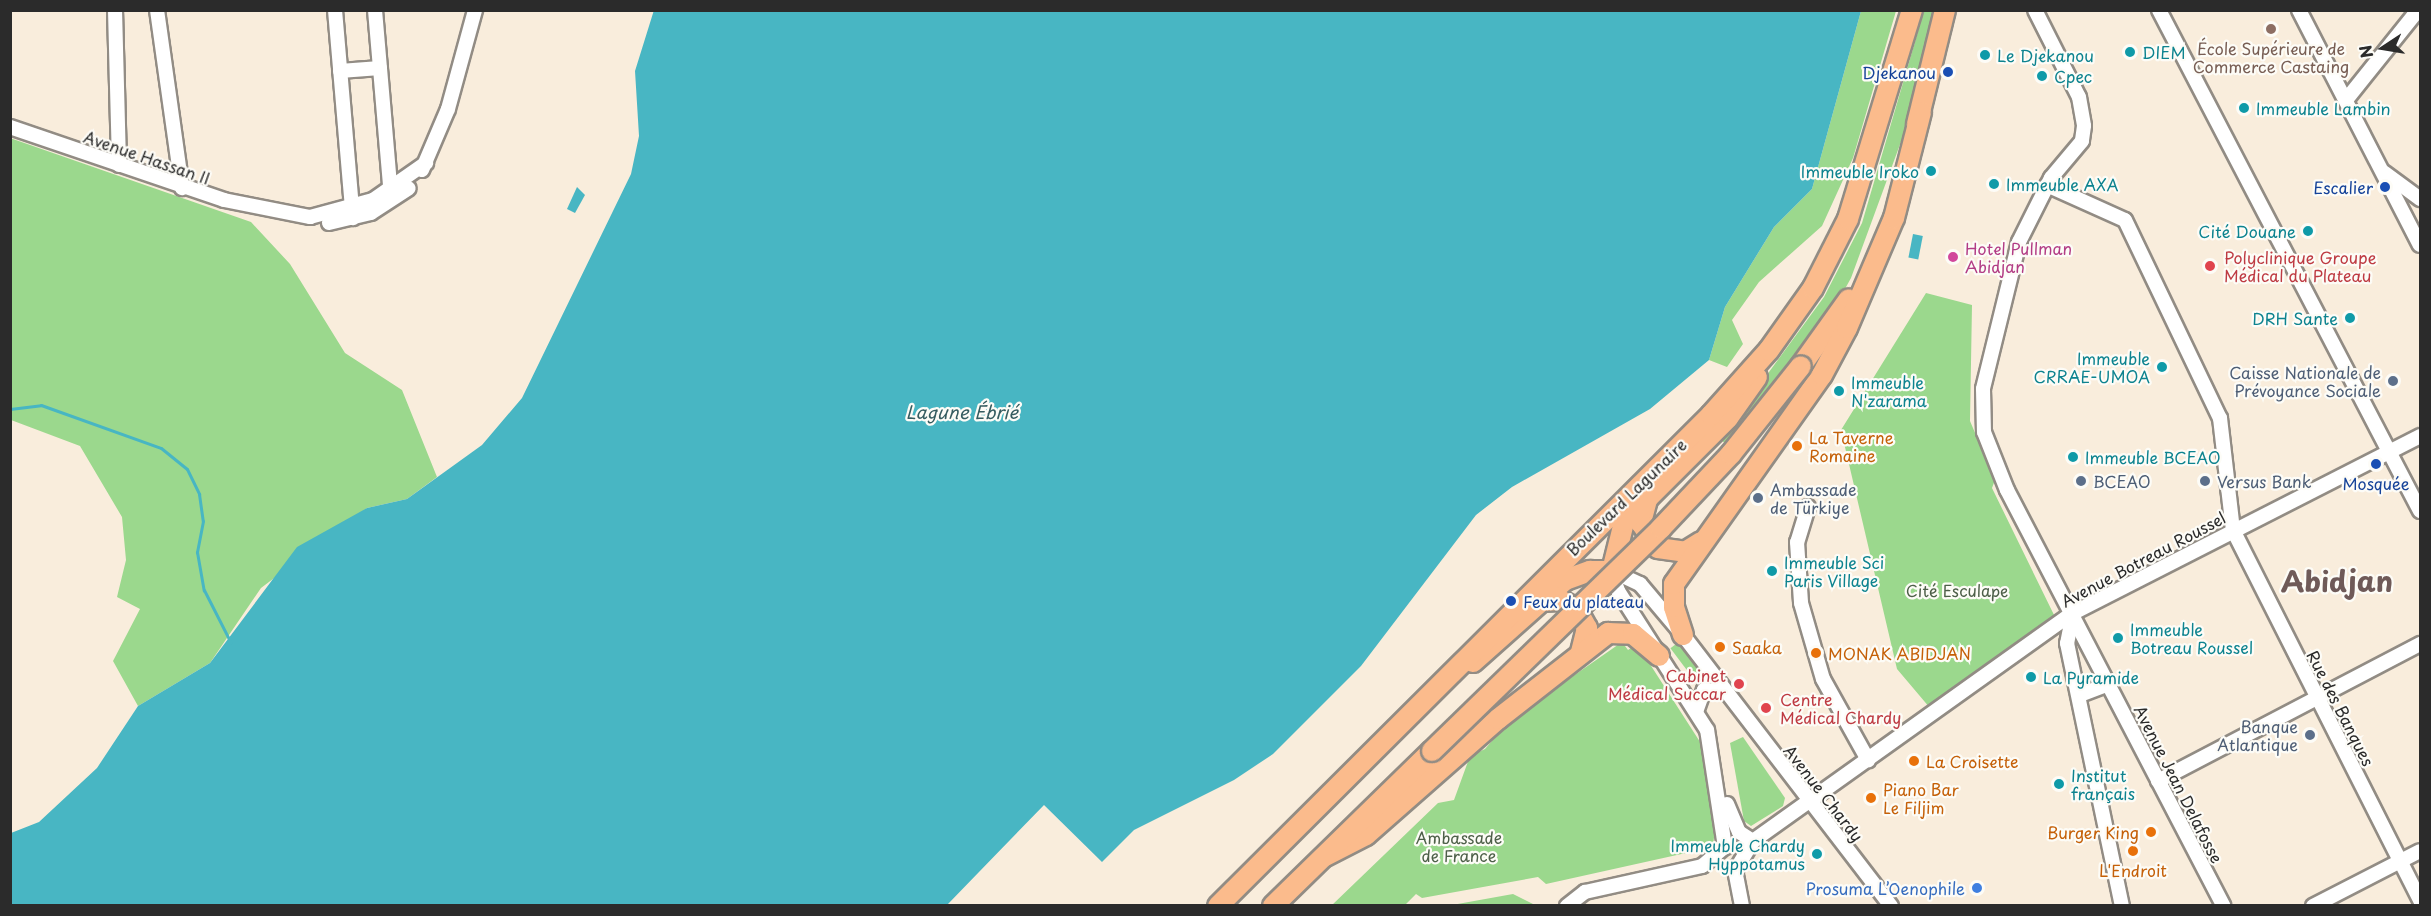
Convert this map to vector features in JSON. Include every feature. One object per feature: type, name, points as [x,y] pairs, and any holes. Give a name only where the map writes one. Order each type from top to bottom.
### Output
[{"type":"highway","name":"Boulevard Lagunaire","points":[[1218,906],[1407,712],[1711,415],[1769,350],[1813,288],[1848,219],[1912,10]]},
{"type":"highway","points":[[1683,635],[1674,607],[1674,584],[1822,375],[1847,328],[1894,218],[1946,10]]},
{"type":"highway","points":[[1273,906],[1661,528],[1731,454],[1801,366],[1859,282],[1922,112]]},
{"type":"highway","points":[[1407,712],[1455,678],[1539,602],[1578,574],[1612,571],[1617,536],[1648,497],[1739,406],[1769,350]]},
{"type":"highway","points":[[1648,497],[1641,524],[1658,548],[1693,550],[1712,531]]},
{"type":"highway","points":[[1539,602],[1560,600],[1577,610],[1587,628],[1581,651]]},
{"type":"highway","points":[[1325,856],[1366,835],[1581,651],[1608,633],[1624,631],[1659,656]]},
{"type":"street","points":[[114,10],[119,165]]},
{"type":"street","points":[[157,10],[182,188]]},
{"type":"street","points":[[335,10],[352,214]]},
{"type":"street","points":[[375,10],[391,197]]},
{"type":"street","name":"Avenue Hassan II","points":[[10,127],[182,188],[274,214],[310,217],[352,214],[391,197],[426,163],[475,10]]},
{"type":"street","name":"Avenue Jean Delafosse","points":[[2035,10],[2084,114],[2082,141],[2047,185],[2019,242],[1980,411],[2007,490],[2224,906]]},
{"type":"street","points":[[2158,10],[2421,511]]},
{"type":"street","points":[[2299,10],[2421,245]]},
{"type":"street","points":[[2346,100],[2418,10]]},
{"type":"street","points":[[340,71],[380,68]]},
{"type":"street","points":[[2381,170],[2421,199]]},
{"type":"street","points":[[2047,185],[2125,220],[2220,418],[2232,530]]},
{"type":"street","name":"Avenue Botreau Roussel","points":[[1753,841],[2073,613],[2232,530],[2421,436]]},
{"type":"street","points":[[1808,507],[1797,542],[1801,603],[1822,679],[1868,760]]},
{"type":"street","name":"Rue des Banques","points":[[2232,530],[2421,900]]},
{"type":"street","points":[[1612,571],[1618,591],[1659,656],[1697,709],[1719,779],[1739,832],[1753,841],[1735,872],[1742,906]]},
{"type":"street","name":"Avenue Chardy","points":[[1612,571],[1640,584],[1683,635],[1891,906]]},
{"type":"street","points":[[2073,613],[2067,643],[2080,695],[2122,906]]},
{"type":"street","points":[[2158,781],[2319,701],[2421,644]]},
{"type":"street","points":[[2080,695],[2109,684]]},
{"type":"street","points":[[1697,709],[1704,690],[1725,691]]},
{"type":"street","points":[[1702,866],[1725,847],[1719,779]]},
{"type":"street","points":[[2313,906],[2421,851]]},
{"type":"street","points":[[1567,906],[1585,892],[1702,866],[1724,865],[1735,872]]},
{"type":"green space","points":[[1861,11],[1896,11],[1853,158],[1822,226],[1759,282],[1732,320],[1743,344],[1727,367],[1709,360],[1725,307],[1774,227],[1812,189]]},
{"type":"green space","points":[[1924,11],[1936,11],[1913,109],[1851,278],[1830,316],[1727,445],[1720,439],[1824,297],[1862,223]]},
{"type":"green space","points":[[10,138],[251,222],[290,264],[345,353],[402,390],[437,477],[407,499],[367,508],[261,588],[210,663],[138,706],[113,661],[140,609],[117,597],[126,560],[122,517],[80,446],[11,420]]},
{"type":"green space","name":"Cité Esculape","points":[[1926,293],[1972,305],[1970,421],[1995,480],[1992,488],[2055,617],[1930,708],[1897,669],[1841,430]]},
{"type":"green space","points":[[1680,641],[1711,682],[1701,689],[1670,648]]},
{"type":"green space","name":"Ambassade de France","points":[[1622,642],[1628,650],[1637,644],[1702,745],[1716,818],[1713,847],[1546,884],[1538,877],[1422,898],[1416,894],[1405,905],[1331,906],[1438,803],[1454,800],[1470,756],[1485,749],[1510,720]]},
{"type":"green space","points":[[1743,737],[1785,798],[1783,806],[1751,826],[1744,821],[1730,743]]},
{"type":"green space","points":[[1513,894],[1535,905],[1452,905]]},
{"type":"water","name":"Lagune Ébrié","points":[[654,10],[1861,11],[1812,189],[1774,227],[1725,307],[1709,360],[1650,409],[1512,487],[1476,515],[1361,666],[1273,754],[1234,780],[1134,830],[1102,862],[1044,805],[947,905],[11,905],[11,833],[39,822],[97,768],[138,706],[210,663],[297,547],[367,508],[407,499],[482,445],[522,398],[631,174],[639,136],[635,71]]},
{"type":"water","points":[[577,187],[585,195],[575,213],[567,209]]},
{"type":"water","points":[[1913,234],[1923,236],[1918,259],[1908,258]]},
{"type":"waterway","points":[[10,409],[41,405],[161,448],[187,469],[199,494],[203,521],[197,552],[204,590],[231,643]]},
{"type":"place","name":"École Supérieure de Commerce Castaing","points":[[2271,29]]},
{"type":"place","name":"DIEM","points":[[2130,52]]},
{"type":"place","name":"Le Djekanou","points":[[1985,55]]},
{"type":"place","name":"Djekanou","points":[[1948,72]]},
{"type":"place","name":"Cpec","points":[[2042,76]]},
{"type":"place","name":"Immeuble Lambin","points":[[2244,108]]},
{"type":"place","name":"Immeuble Iroko","points":[[1931,171]]},
{"type":"place","name":"Immeuble AXA","points":[[1994,184]]},
{"type":"place","name":"Escalier","points":[[2385,187]]},
{"type":"place","name":"Cité Douane","points":[[2308,231]]},
{"type":"place","name":"Hotel Pullman Abidjan","points":[[1953,257]]},
{"type":"place","name":"Polyclinique Groupe Médical du Plateau","points":[[2210,266]]},
{"type":"place","name":"DRH Sante","points":[[2350,318]]},
{"type":"place","name":"Immeuble CRRAE-UMOA","points":[[2162,367]]},
{"type":"place","name":"Caisse Nationale de Prévoyance Sociale","points":[[2393,381]]},
{"type":"place","name":"Immeuble N'zarama","points":[[1839,391]]},
{"type":"place","name":"La Taverne Romaine","points":[[1797,446]]},
{"type":"place","name":"Immeuble BCEAO","points":[[2073,457]]},
{"type":"place","name":"Mosquée","points":[[2376,464]]},
{"type":"place","name":"BCEAO","points":[[2081,481]]},
{"type":"place","name":"Versus Bank","points":[[2205,481]]},
{"type":"place","name":"Ambassade de Türkiye","points":[[1758,498]]},
{"type":"place","name":"Immeuble Sci Paris Village","points":[[1772,571]]},
{"type":"place","name":"Feux du plateau","points":[[1511,601]]},
{"type":"place","name":"Immeuble Botreau Roussel","points":[[2118,638]]},
{"type":"place","name":"Saaka","points":[[1720,647]]},
{"type":"place","name":"MONAK ABIDJAN","points":[[1816,653]]},
{"type":"place","name":"La Pyramide","points":[[2031,677]]},
{"type":"place","name":"Cabinet Médical Succar","points":[[1739,684]]},
{"type":"place","name":"Centre Médical Chardy","points":[[1766,708]]},
{"type":"place","name":"Banque Atlantique","points":[[2310,735]]},
{"type":"place","name":"La Croisette","points":[[1914,761]]},
{"type":"place","name":"Institut français","points":[[2059,784]]},
{"type":"place","name":"Piano Bar Le Filjim","points":[[1871,798]]},
{"type":"place","name":"Burger King","points":[[2151,832]]},
{"type":"place","name":"L'Endroit","points":[[2133,851]]},
{"type":"place","name":"Immeuble Chardy Hyppotamus","points":[[1817,854]]},
{"type":"place","name":"Prosuma L’Oenophile","points":[[1977,888]]},
{"type":"district","name":"Abidjan","points":[[2337,581]]}]
